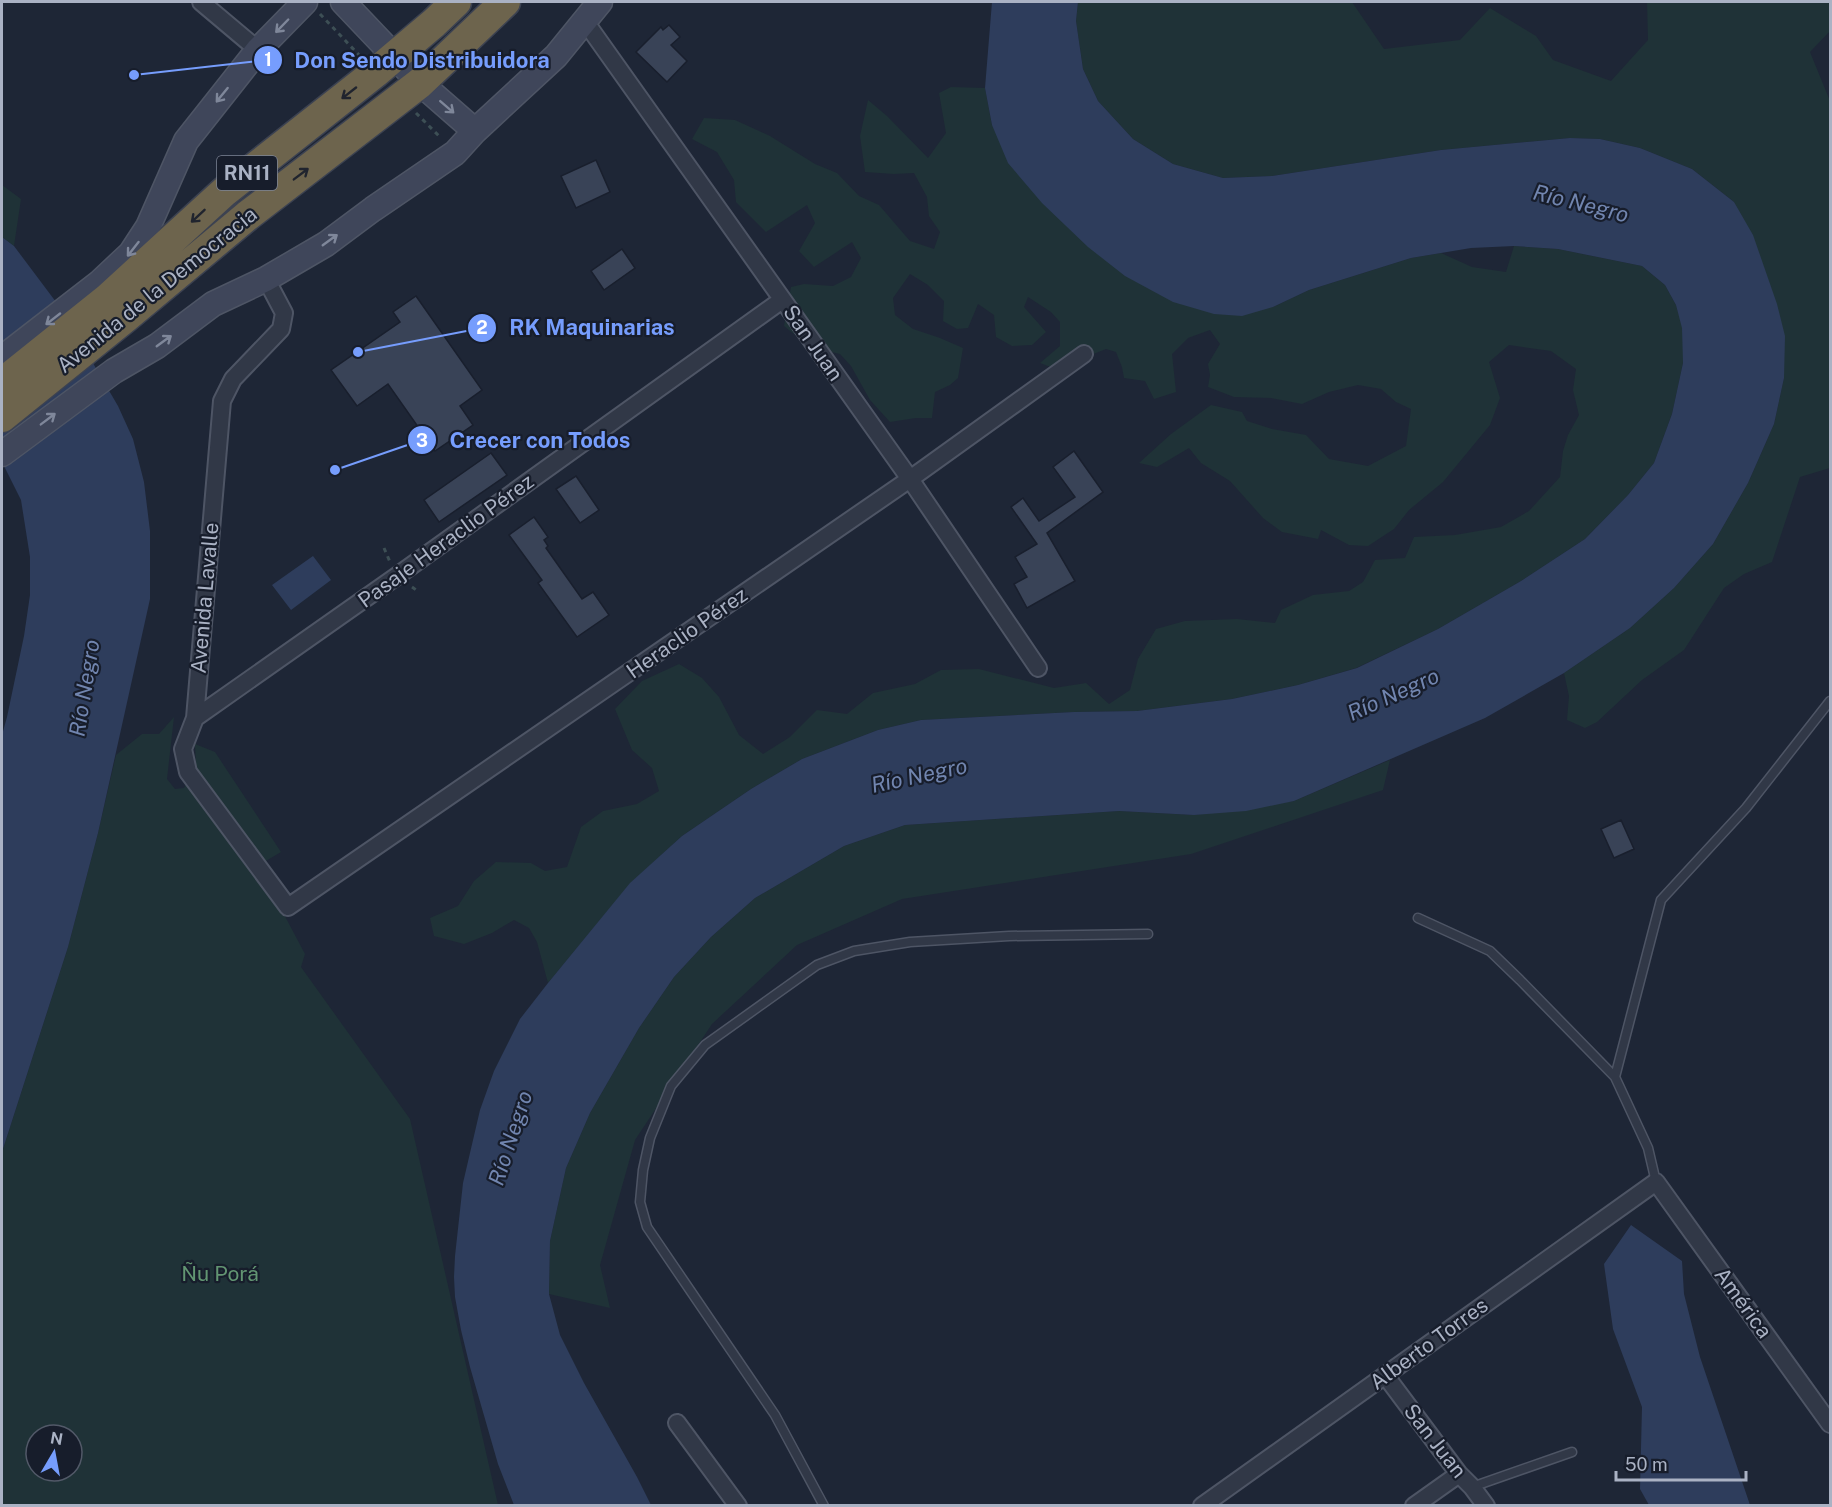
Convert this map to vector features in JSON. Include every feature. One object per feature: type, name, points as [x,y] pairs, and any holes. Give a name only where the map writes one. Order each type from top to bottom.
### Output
[{"type":"highway","name":"Avenida de la Democracia","points":[[2,417],[111,300],[224,192],[395,56],[456,2]]},
{"type":"highway","name":"Avenida de la Democracia","points":[[2,383],[111,300],[247,216],[414,94],[505,2]]},
{"type":"street","points":[[201,2],[258,50]]},
{"type":"street","points":[[342,2],[395,56],[414,94],[475,131]]},
{"type":"street","name":"Avenida de la Democracia","points":[[2,454],[114,371],[157,346],[213,304],[266,279],[326,244],[372,208],[455,153],[475,131],[556,56],[600,2]]},
{"type":"street","name":"Avenida de la Democracia","points":[[2,358],[111,300],[131,254],[148,227],[186,141],[258,50],[312,7]]},
{"type":"street","name":"San Juan","points":[[584,20],[910,479],[1038,668]]},
{"type":"street","name":"Avenida Lavalle","points":[[266,279],[284,313],[281,329],[233,379],[222,401],[195,718],[183,749],[189,771],[288,907]]},
{"type":"street","name":"Pasaje Heraclio Pérez","points":[[195,718],[783,300]]},
{"type":"street","name":"Heraclio Pérez","points":[[288,907],[910,479],[1084,354]]},
{"type":"street","name":"Alberto Torres","points":[[1202,1506],[1656,1182]]},
{"type":"street","name":"América","points":[[1656,1182],[1830,1424]]},
{"type":"street","name":"San Juan","points":[[1385,1375],[1459,1474],[1486,1506]]},
{"type":"street","points":[[677,1423],[738,1506]]},
{"type":"street","points":[[1414,1506],[1459,1474]]},
{"type":"lane","points":[[1615,1077],[1661,900],[1746,808],[1830,701]]},
{"type":"lane","points":[[1418,918],[1490,951],[1615,1077],[1648,1148],[1656,1182]]},
{"type":"lane","points":[[824,1506],[775,1415],[647,1227],[640,1202],[643,1170],[650,1138],[671,1086],[705,1045],[817,965],[854,951],[910,942],[1009,936],[1148,934]]},
{"type":"lane","points":[[1472,1487],[1572,1452]]},
{"type":"path","points":[[312,7],[364,59]]},
{"type":"path","points":[[414,94],[448,146]]},
{"type":"green space","points":[[1078,2],[1352,2],[1384,49],[1460,40],[1490,8],[1536,36],[1553,60],[1611,81],[1648,40],[1647,2],[1830,2],[1830,31],[1810,52],[1830,101],[1830,468],[1800,477],[1772,562],[1744,574],[1724,588],[1684,650],[1642,680],[1597,722],[1585,728],[1567,720],[1569,696],[1564,673],[1630,628],[1674,588],[1713,544],[1748,483],[1774,424],[1784,378],[1734,202],[1692,169],[1640,148],[1600,139],[1570,138],[1441,150],[1272,176],[1223,178],[1173,164],[1133,139],[1098,101],[1083,69],[1076,21]]},
{"type":"green space","points":[[951,87],[985,88],[992,125],[1273,307],[1309,290],[1411,258],[1441,253],[1472,267],[1506,272],[1514,246],[1558,249],[1642,266],[1665,285],[1676,305],[1683,328],[1683,363],[1672,414],[1654,463],[1628,495],[1585,539],[1521,581],[1438,629],[1356,668],[1298,685],[1232,699],[1137,711],[921,720],[878,730],[802,759],[751,789],[682,836],[630,884],[548,983],[537,942],[529,928],[514,920],[492,933],[464,944],[434,936],[430,918],[458,906],[474,881],[496,862],[531,863],[545,871],[567,867],[581,827],[603,811],[637,804],[659,791],[652,768],[632,750],[615,709],[642,681],[679,664],[702,678],[719,697],[739,735],[763,754],[790,737],[817,710],[847,714],[873,693],[915,684],[941,670],[979,669],[1054,688],[1086,683],[1109,704],[1130,690],[1138,659],[1156,629],[1185,621],[1237,619],[1275,623],[1281,610],[1313,595],[1349,591],[1363,582],[1375,560],[1405,558],[1414,537],[1455,535],[1501,527],[1529,511],[1560,477],[1563,451],[1568,435],[1579,415],[1573,390],[1576,369],[1551,351],[1509,345],[1489,362],[1500,398],[1490,425],[1443,482],[1409,510],[1394,529],[1368,546],[1349,545],[1321,530],[1318,539],[1282,532],[1263,518],[1230,481],[1201,463],[1189,448],[1157,467],[1139,463],[1171,434],[1211,405],[1242,412],[1247,421],[1272,429],[1306,435],[1329,459],[1368,466],[1406,446],[1411,409],[1396,402],[1381,389],[1358,385],[1329,392],[1302,404],[1271,398],[1234,397],[1208,387],[1210,375],[1208,364],[1220,344],[1210,330],[1188,338],[1172,354],[1176,392],[1154,399],[1145,381],[1124,378],[1116,352],[1106,349],[1056,369],[1040,363],[1060,346],[1060,322],[1051,312],[1028,297],[1024,307],[1046,332],[1032,345],[1012,346],[996,337],[994,315],[978,304],[968,328],[957,329],[943,321],[944,301],[928,285],[910,274],[893,298],[895,315],[913,329],[963,348],[958,378],[950,385],[935,392],[932,418],[890,422],[870,400],[851,366],[840,354],[810,347],[784,326],[791,287],[804,284],[833,286],[851,277],[861,258],[852,242],[814,267],[799,251],[815,223],[807,205],[766,232],[736,202],[734,180],[717,152],[692,139],[704,118],[735,120],[770,136],[815,164],[837,173],[859,196],[879,205],[910,241],[934,249],[940,232],[929,216],[927,197],[914,173],[865,172],[860,136],[868,100],[928,158],[946,133],[939,93]]},
{"type":"green space","points":[[2,185],[21,199],[14,246],[2,237]]},
{"type":"green space","name":"Ñu Porá","points":[[174,717],[167,779],[175,789],[184,788],[196,766],[195,744],[215,752],[281,852],[249,871],[279,905],[305,954],[301,967],[410,1119],[498,1505],[2,1505],[2,1152],[68,947],[116,755],[142,734],[159,734]]},
{"type":"green space","points":[[1390,760],[1383,790],[1191,854],[902,899],[797,945],[712,1024],[635,1140],[600,1265],[610,1308],[549,1294],[550,1241],[566,1168],[590,1113],[639,1028],[674,977],[711,937],[755,898],[844,846],[905,825],[1119,811],[1194,815],[1294,801]]},
{"type":"water","name":"Río Negro","points":[[992,2],[1078,2],[1076,21],[1083,69],[1098,101],[1133,139],[1173,164],[1223,178],[1272,176],[1441,150],[1570,138],[1600,139],[1640,148],[1692,169],[1734,202],[1753,235],[1777,304],[1785,336],[1784,378],[1774,424],[1748,483],[1713,544],[1674,588],[1630,628],[1564,673],[1485,718],[1294,801],[1246,811],[1194,815],[1119,811],[905,825],[844,846],[755,898],[711,937],[674,977],[639,1028],[590,1113],[566,1168],[550,1241],[549,1294],[560,1335],[651,1505],[514,1505],[498,1464],[470,1367],[455,1297],[455,1256],[463,1183],[480,1110],[494,1071],[520,1019],[630,883],[682,836],[751,789],[802,759],[878,730],[921,720],[1137,711],[1232,699],[1298,685],[1357,668],[1438,629],[1521,581],[1585,539],[1628,495],[1654,463],[1672,414],[1683,363],[1682,328],[1676,305],[1665,285],[1642,266],[1558,249],[1514,246],[1471,248],[1411,258],[1309,290],[1273,307],[1242,316],[1214,314],[1173,302],[1125,276],[1088,247],[1042,203],[1008,163],[992,125],[985,88]]},
{"type":"water","name":"Río Negro","points":[[2,237],[14,246],[62,310],[118,406],[133,439],[144,482],[150,531],[150,599],[98,833],[68,947],[2,1152],[2,735],[24,636],[30,595],[30,557],[21,500],[2,462]]},
{"type":"water","points":[[313,556],[331,580],[291,610],[272,585]]},
{"type":"water","points":[[1631,1225],[1682,1261],[1684,1294],[1700,1357],[1750,1505],[1649,1505],[1640,1489],[1642,1407],[1613,1329],[1604,1264]]},
{"type":"building","points":[[669,25],[680,37],[671,45],[687,61],[667,82],[636,52],[661,27],[663,30]]},
{"type":"building","points":[[596,160],[610,192],[576,208],[561,176]]},
{"type":"building","points":[[622,249],[635,268],[604,290],[591,271]]},
{"type":"building","points":[[416,296],[482,390],[460,406],[473,425],[435,451],[388,384],[357,406],[331,370],[400,322],[393,312]]},
{"type":"building","points":[[1074,451],[1103,492],[1047,533],[1075,581],[1027,608],[1014,584],[1027,577],[1015,557],[1037,544],[1011,507],[1023,498],[1039,521],[1075,497],[1053,467]]},
{"type":"building","points":[[491,453],[507,475],[439,522],[424,500]]},
{"type":"building","points":[[576,476],[599,510],[580,523],[556,489]]},
{"type":"building","points":[[534,517],[548,537],[544,540],[548,546],[546,548],[582,599],[593,592],[609,615],[577,637],[538,583],[542,580],[509,535]]},
{"type":"building","points":[[1621,820],[1634,849],[1614,858],[1601,829]]},
{"type":"place","name":"Don Sendo Distribuidora","points":[[134,75]]},
{"type":"place","name":"RK Maquinarias","points":[[358,352]]},
{"type":"place","name":"Crecer con Todos","points":[[335,470]]}]
